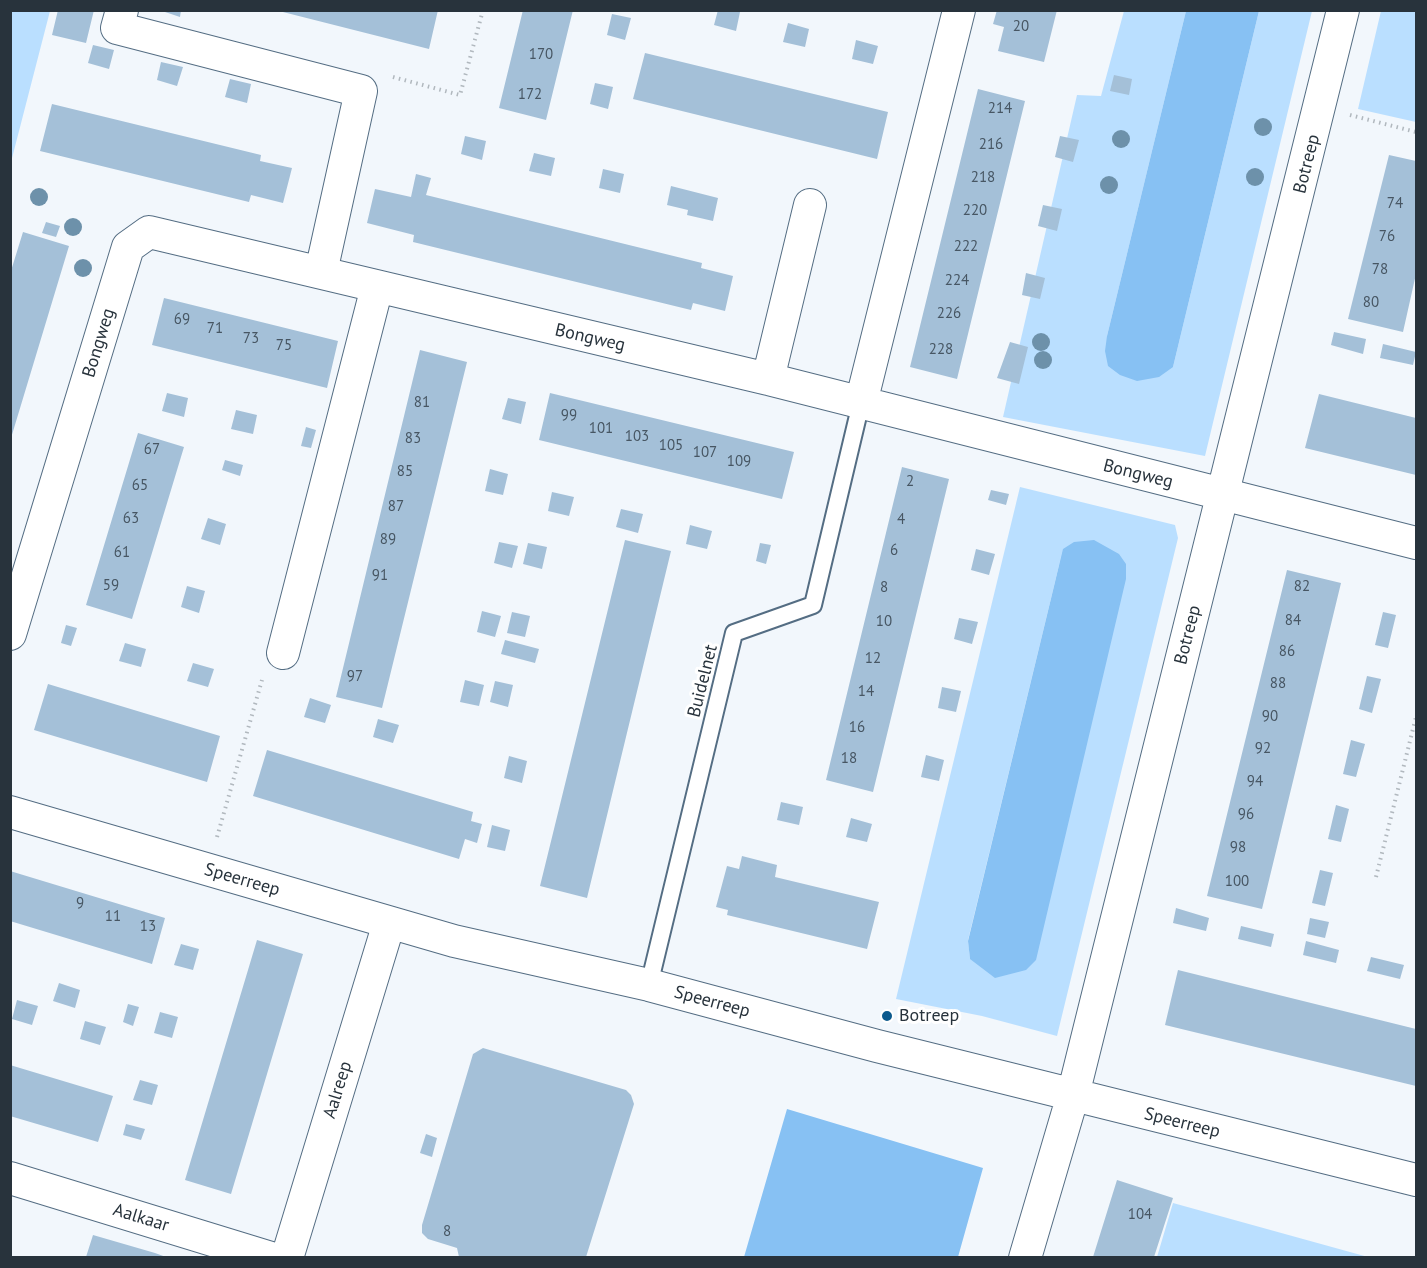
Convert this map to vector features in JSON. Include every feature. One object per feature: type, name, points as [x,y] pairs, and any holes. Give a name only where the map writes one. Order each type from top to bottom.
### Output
[{"type":"street","points":[[122,10],[117,28],[362,91],[321,272]]},
{"type":"street","name":"Botreep","points":[[1025,1257],[1073,1095],[1321,108],[1343,10]]},
{"type":"street","points":[[861,403],[959,13]]},
{"type":"street","points":[[768,379],[810,205]]},
{"type":"street","name":"Bongweg","points":[[10,634],[128,247],[148,232],[768,379],[1222,496],[1416,543]]},
{"type":"street","points":[[283,653],[377,287]]},
{"type":"street","name":"Speerreep","points":[[10,812],[454,941],[649,985],[1073,1095],[1416,1180]]},
{"type":"street","name":"Aalreep","points":[[287,1257],[389,923]]},
{"type":"street","name":"Aalkaar","points":[[10,1178],[271,1257]]},
{"type":"lane","name":"Buidelnet","points":[[649,985],[734,633],[813,606],[861,403]]},
{"type":"path","points":[[362,91],[385,75],[460,95],[483,10]]},
{"type":"path","points":[[1321,108],[1416,132]]},
{"type":"path","points":[[207,870],[264,676],[283,653]]},
{"type":"path","points":[[1376,877],[1416,717]]},
{"type":"shaded area","points":[[10,11],[50,11],[11,162]]},
{"type":"shaded area","points":[[1124,11],[1186,11],[1107,336],[1173,367],[1259,11],[1312,11],[1205,456],[1003,417],[1077,95],[1101,96]]},
{"type":"shaded area","points":[[1186,11],[1259,11],[1173,367],[1159,377],[1137,381],[1120,375],[1108,366],[1105,351]]},
{"type":"shaded area","points":[[1381,11],[1416,11],[1416,122],[1358,109]]},
{"type":"shaded area","points":[[1020,487],[1175,525],[1178,538],[1057,1036],[982,1016],[896,999]],"holes":[[[1063,549],[970,959],[968,940]]]},
{"type":"shaded area","points":[[1094,540],[1119,554],[1126,564],[1126,579],[1036,960],[1026,970],[995,978],[970,959],[968,941],[1063,549],[1074,542]]},
{"type":"shaded area","points":[[787,1109],[983,1168],[958,1257],[744,1257]]},
{"type":"shaded area","points":[[1173,1203],[1368,1257],[1157,1257]]},
{"type":"building","points":[[58,10],[94,10],[86,43],[52,35]]},
{"type":"building","points":[[159,10],[181,10],[180,17]]},
{"type":"building","points":[[275,10],[438,10],[429,49]]},
{"type":"building","points":[[523,10],[573,10],[546,120],[499,108]]},
{"type":"building","points":[[718,10],[740,12],[736,31],[714,25]]},
{"type":"building","points":[[997,10],[1057,10],[1044,62],[998,51],[1004,27],[993,24]]},
{"type":"building","points":[[612,14],[631,18],[625,40],[607,35]]},
{"type":"building","points":[[788,23],[809,29],[805,47],[783,42]]},
{"type":"building","points":[[856,40],[878,46],[873,64],[852,59]]},
{"type":"building","points":[[93,45],[114,50],[109,69],[88,63]]},
{"type":"building","points":[[645,53],[888,112],[877,159],[633,99]]},
{"type":"building","points":[[161,62],[183,67],[177,86],[157,80]]},
{"type":"building","points":[[1114,75],[1132,79],[1129,95],[1110,91]]},
{"type":"building","points":[[230,79],[251,84],[247,103],[225,97]]},
{"type":"building","points":[[595,83],[613,87],[608,109],[590,104]]},
{"type":"building","points":[[978,89],[1025,101],[957,379],[910,367]]},
{"type":"building","points":[[52,104],[261,155],[260,161],[292,168],[283,203],[251,195],[249,202],[40,151]]},
{"type":"building","points":[[465,136],[486,141],[482,160],[461,154]]},
{"type":"building","points":[[1060,136],[1079,140],[1073,162],[1055,157]]},
{"type":"building","points":[[534,153],[555,158],[551,176],[529,171]]},
{"type":"building","points":[[1389,155],[1416,161],[1416,274],[1403,332],[1348,319]]},
{"type":"building","points":[[603,169],[624,174],[620,193],[599,188]]},
{"type":"building","points":[[416,174],[431,178],[426,195],[702,263],[701,268],[733,276],[725,311],[693,303],[691,310],[413,242],[414,235],[367,223],[375,189],[411,197]]},
{"type":"building","points":[[671,186],[718,198],[713,221],[687,215],[688,210],[667,205]]},
{"type":"building","points":[[1043,205],[1062,209],[1057,231],[1038,226]]},
{"type":"building","points":[[46,222],[60,226],[56,237],[42,233]]},
{"type":"building","points":[[23,232],[69,246],[11,438],[10,274]]},
{"type":"building","points":[[1026,273],[1045,278],[1040,299],[1022,295]]},
{"type":"building","points":[[164,298],[338,341],[327,388],[152,345]]},
{"type":"building","points":[[1334,332],[1366,339],[1363,354],[1331,345]]},
{"type":"building","points":[[1010,342],[1028,347],[1019,384],[997,378]]},
{"type":"building","points":[[1383,344],[1416,352],[1413,365],[1380,358]]},
{"type":"building","points":[[420,350],[467,362],[382,708],[336,697]]},
{"type":"building","points":[[167,393],[188,398],[184,417],[162,411]]},
{"type":"building","points":[[550,393],[794,452],[782,499],[539,440]]},
{"type":"building","points":[[1319,394],[1416,418],[1416,475],[1305,448]]},
{"type":"building","points":[[508,398],[526,402],[521,424],[502,419]]},
{"type":"building","points":[[236,410],[257,415],[253,434],[231,429]]},
{"type":"building","points":[[306,427],[316,430],[311,448],[301,446]]},
{"type":"building","points":[[138,433],[184,447],[132,619],[86,605]]},
{"type":"building","points":[[225,460],[243,465],[240,476],[222,470]]},
{"type":"building","points":[[902,467],[949,479],[873,792],[826,780]]},
{"type":"building","points":[[490,469],[508,474],[503,495],[485,491]]},
{"type":"building","points":[[991,490],[1009,494],[1006,505],[988,500]]},
{"type":"building","points":[[552,492],[574,497],[569,516],[548,511]]},
{"type":"building","points":[[621,509],[643,514],[638,533],[616,527]]},
{"type":"building","points":[[208,518],[226,524],[220,545],[201,539]]},
{"type":"building","points":[[690,525],[712,531],[707,549],[686,544]]},
{"type":"building","points":[[625,540],[671,551],[587,898],[540,886]]},
{"type":"building","points":[[499,542],[518,546],[512,568],[494,563]]},
{"type":"building","points":[[528,543],[547,547],[542,569],[523,564]]},
{"type":"building","points":[[760,543],[771,545],[766,564],[756,561]]},
{"type":"building","points":[[976,549],[995,554],[989,575],[971,570]]},
{"type":"building","points":[[1287,570],[1341,583],[1262,909],[1207,896]]},
{"type":"building","points":[[187,586],[205,591],[199,613],[181,607]]},
{"type":"building","points":[[482,611],[501,616],[495,637],[477,632]]},
{"type":"building","points":[[512,612],[530,616],[525,637],[507,633]]},
{"type":"building","points":[[1383,612],[1396,615],[1388,648],[1375,645]]},
{"type":"building","points":[[959,618],[978,622],[972,644],[954,639]]},
{"type":"building","points":[[66,625],[77,628],[71,646],[61,643]]},
{"type":"building","points":[[505,640],[539,649],[535,663],[501,654]]},
{"type":"building","points":[[125,643],[146,649],[141,667],[119,661]]},
{"type":"building","points":[[193,663],[214,669],[208,687],[187,681]]},
{"type":"building","points":[[1367,676],[1381,679],[1372,713],[1359,709]]},
{"type":"building","points":[[465,680],[484,685],[479,706],[460,702]]},
{"type":"building","points":[[495,681],[513,685],[508,707],[490,702]]},
{"type":"building","points":[[48,684],[220,736],[207,782],[34,730]]},
{"type":"building","points":[[942,687],[961,691],[956,712],[938,708]]},
{"type":"building","points":[[310,698],[331,705],[325,723],[304,717]]},
{"type":"building","points":[[378,719],[399,725],[393,743],[373,737]]},
{"type":"building","points":[[1351,740],[1365,744],[1356,777],[1343,774]]},
{"type":"building","points":[[267,750],[473,812],[471,821],[482,824],[477,843],[465,839],[459,859],[253,796]]},
{"type":"building","points":[[926,755],[944,760],[939,781],[921,777]]},
{"type":"building","points":[[509,756],[527,761],[522,783],[504,778]]},
{"type":"building","points":[[781,802],[803,807],[799,825],[777,820]]},
{"type":"building","points":[[1336,805],[1349,809],[1341,842],[1328,839]]},
{"type":"building","points":[[851,818],[872,824],[867,842],[846,837]]},
{"type":"building","points":[[492,825],[510,830],[505,851],[487,847]]},
{"type":"building","points":[[742,856],[777,865],[775,877],[879,902],[867,949],[727,915],[728,910],[716,907],[727,866],[739,869]]},
{"type":"building","points":[[1320,870],[1333,873],[1325,906],[1312,903]]},
{"type":"building","points":[[10,871],[165,918],[152,964],[10,921]]},
{"type":"building","points":[[1176,908],[1209,918],[1206,931],[1173,923]]},
{"type":"building","points":[[1310,918],[1329,922],[1325,938],[1307,934]]},
{"type":"building","points":[[1241,926],[1274,934],[1271,947],[1238,939]]},
{"type":"building","points":[[257,940],[303,954],[231,1194],[185,1180]]},
{"type":"building","points":[[1306,941],[1339,950],[1336,963],[1303,955]]},
{"type":"building","points":[[181,944],[199,949],[193,970],[174,965]]},
{"type":"building","points":[[1371,957],[1404,965],[1400,979],[1367,971]]},
{"type":"building","points":[[1178,970],[1416,1029],[1416,1086],[1165,1025]]},
{"type":"building","points":[[59,983],[80,990],[75,1008],[53,1001]]},
{"type":"building","points":[[17,1000],[38,1006],[32,1025],[12,1019]]},
{"type":"building","points":[[128,1004],[139,1007],[133,1026],[123,1022]]},
{"type":"building","points":[[160,1012],[178,1017],[172,1038],[154,1033]]},
{"type":"building","points":[[85,1021],[106,1027],[100,1045],[80,1039]]},
{"type":"building","points":[[483,1048],[626,1090],[631,1095],[634,1104],[586,1257],[459,1257],[457,1248],[428,1239],[422,1233],[422,1225],[473,1054]]},
{"type":"building","points":[[10,1065],[113,1096],[98,1142],[10,1116]]},
{"type":"building","points":[[140,1080],[158,1085],[152,1105],[133,1100]]},
{"type":"building","points":[[126,1124],[145,1129],[141,1140],[123,1135]]},
{"type":"building","points":[[426,1134],[437,1138],[432,1157],[420,1153]]},
{"type":"building","points":[[1117,1180],[1173,1198],[1154,1257],[1093,1257]]},
{"type":"building","points":[[93,1235],[155,1253],[166,1257],[86,1257]]},
{"type":"place","name":"Botreep","points":[[887,1016]]}]
